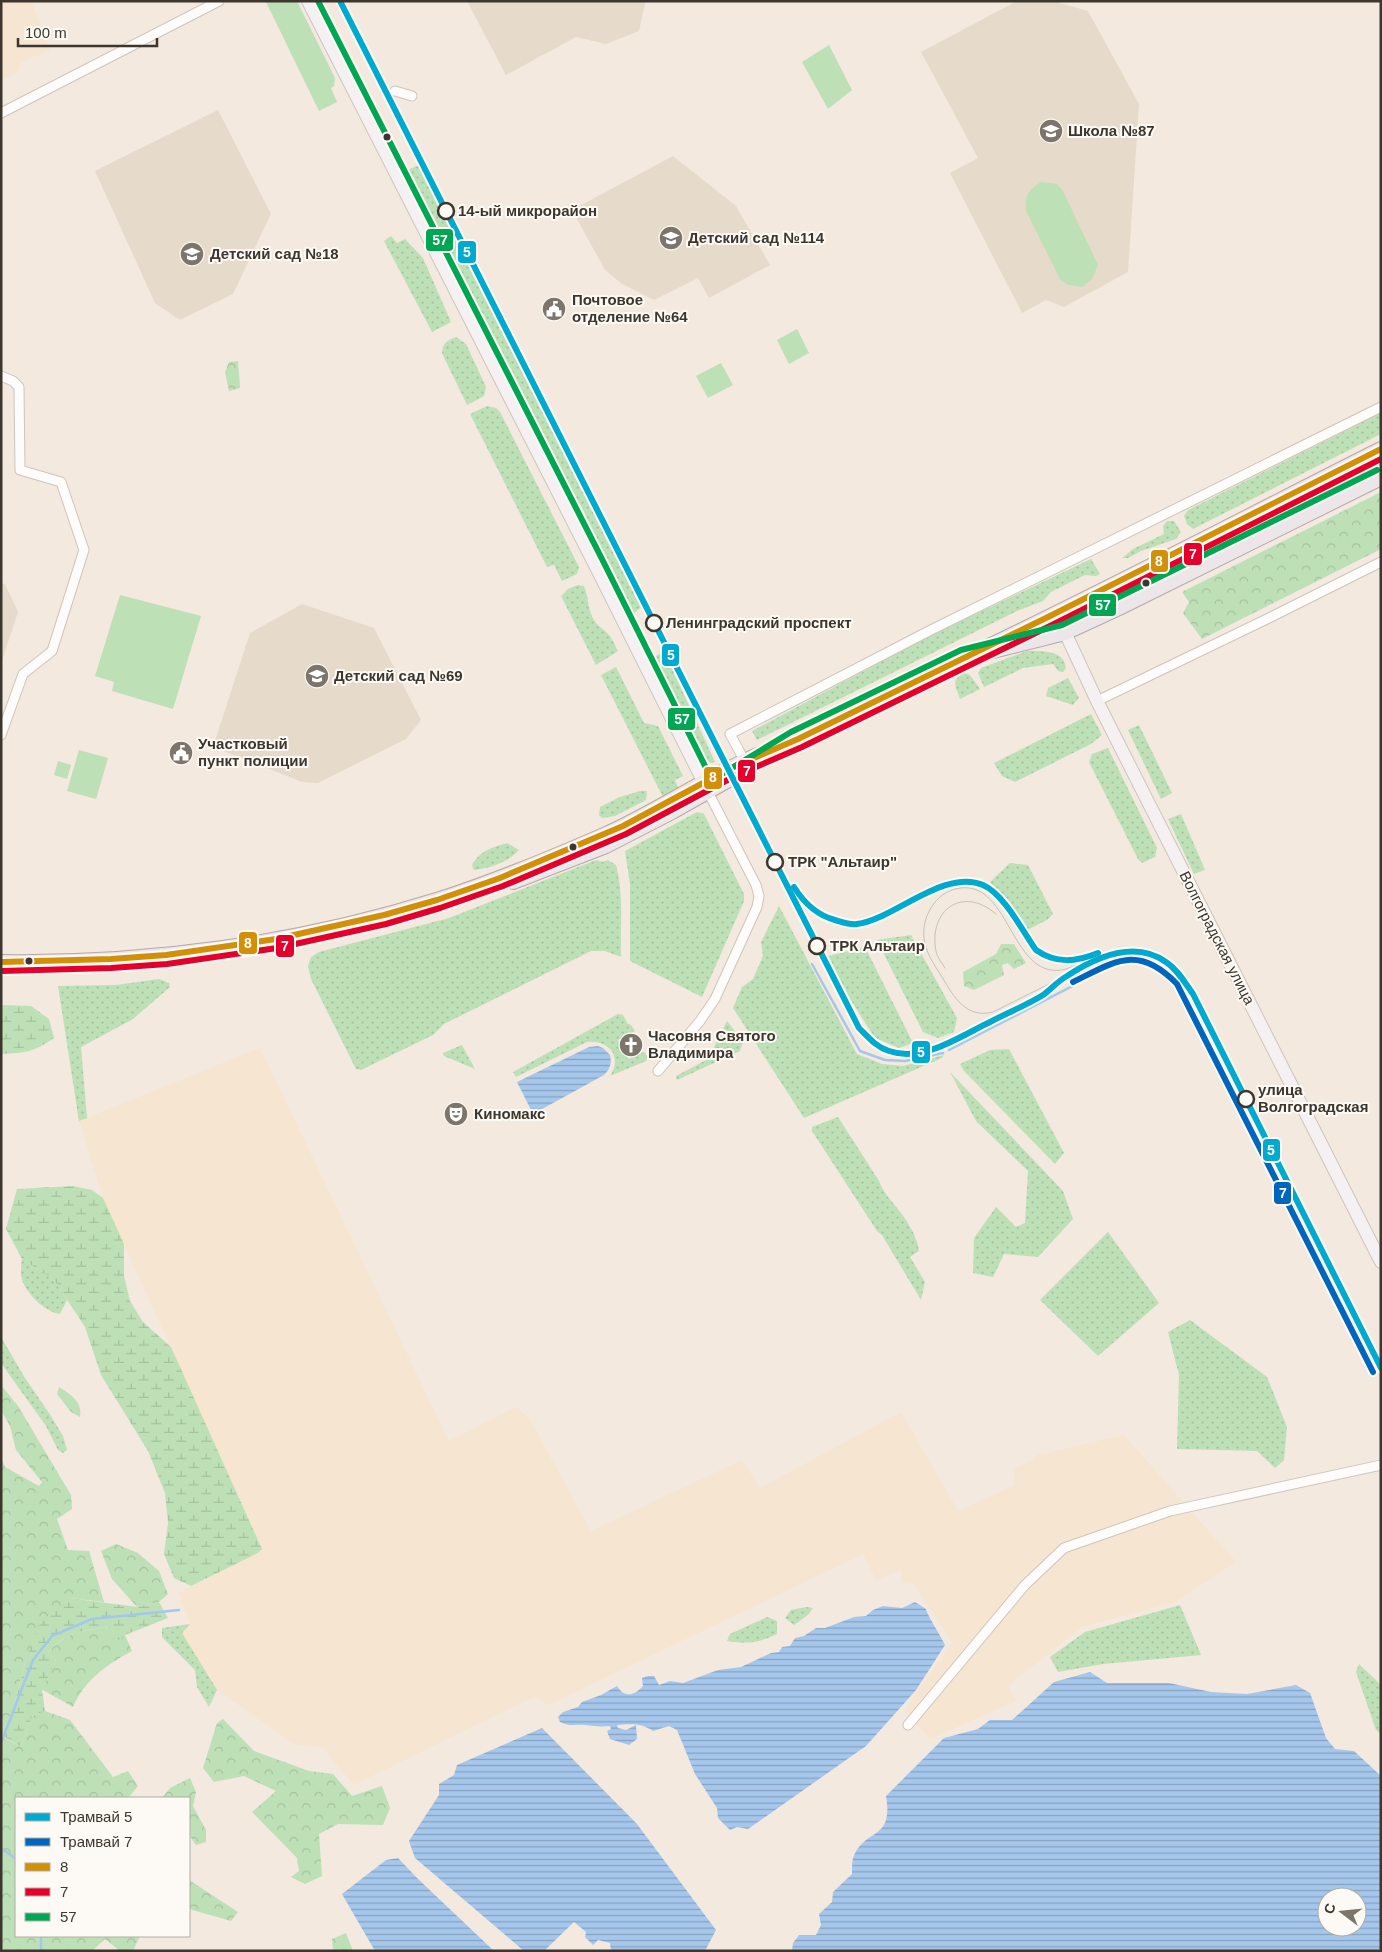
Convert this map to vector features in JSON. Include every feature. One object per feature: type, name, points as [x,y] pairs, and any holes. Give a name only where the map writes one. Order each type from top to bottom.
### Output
[{"type":"main road","points":[[1,971],[61,972],[176,963],[293,944],[405,919],[475,897],[606,846],[747,765],[795,740],[1056,614],[1381,449]]},
{"type":"main road","points":[[965,658],[1066,633],[1381,478]]},
{"type":"main road","points":[[1,962],[61,963],[180,954],[308,932],[403,910],[474,888],[572,849],[706,788]]},
{"type":"street","points":[[1,113],[219,1]]},
{"type":"street","points":[[308,1],[756,885],[759,896],[756,910],[715,999],[700,1022],[658,1071]]},
{"type":"street","points":[[395,91],[412,96]]},
{"type":"street","points":[[1,376],[13,380],[19,386],[20,470],[61,482],[84,550],[52,651],[23,674],[1,735]]},
{"type":"street","points":[[747,765],[730,734],[929,631],[1381,407]]},
{"type":"street","points":[[1097,701],[1381,562]]},
{"type":"street","name":"Волгоградская улица","points":[[1056,614],[1097,701],[1381,1262]]},
{"type":"street","points":[[908,1725],[1025,1585],[1064,1548],[1170,1511],[1381,1466]]},
{"type":"shaded area","points":[[1,1],[31,1],[50,50],[21,62],[16,74],[1,80]]},
{"type":"shaded area","points":[[467,1],[644,1],[645,4],[639,31],[606,44],[576,37],[506,75]]},
{"type":"shaded area","name":"Школа №87","points":[[1017,1],[1053,1],[1088,11],[1139,104],[1128,272],[1064,307],[1046,300],[1022,313],[950,173],[978,158],[921,52]]},
{"type":"shaded area","name":"Детский сад №18","points":[[218,110],[271,214],[233,294],[180,320],[155,303],[95,171]]},
{"type":"shaded area","name":"Детский сад №114","points":[[673,156],[736,206],[770,265],[709,298],[698,278],[654,300],[622,284],[605,270],[572,210]]},
{"type":"shaded area","points":[[1,583],[5,584],[18,612],[1,663]]},
{"type":"shaded area","name":"Детский сад №69","points":[[302,604],[374,628],[421,720],[406,739],[318,783],[302,782],[213,747],[250,633]]},
{"type":"shaded area","points":[[260,1048],[449,1441],[516,1407],[529,1418],[591,1531],[742,1460],[760,1488],[901,1412],[958,1511],[1015,1485],[1014,1468],[1033,1461],[1037,1455],[1124,1435],[1236,1562],[1175,1602],[1082,1627],[1008,1686],[1016,1701],[930,1739],[904,1711],[952,1643],[914,1584],[902,1582],[902,1570],[876,1580],[863,1554],[548,1705],[535,1696],[354,1785],[323,1748],[294,1744],[217,1690],[182,1633],[190,1624],[179,1593],[257,1553],[262,1548],[103,1198],[79,1121]]},
{"type":"green space","points":[[297,1],[335,78],[334,86],[331,88],[337,102],[319,111],[266,2]]},
{"type":"green space","points":[[829,45],[852,90],[828,109],[802,62]]},
{"type":"green space","points":[[420,164],[641,607],[629,618],[626,616],[600,564],[595,535],[582,508],[576,505],[561,487],[405,178],[408,170]]},
{"type":"green space","points":[[1041,182],[1057,184],[1063,191],[1098,265],[1092,279],[1082,287],[1068,285],[1060,279],[1026,211],[1028,194]]},
{"type":"green space","points":[[391,236],[397,243],[405,239],[423,258],[451,322],[432,332],[384,241]]},
{"type":"green space","points":[[797,329],[809,353],[789,364],[777,340]]},
{"type":"green space","points":[[456,337],[466,344],[486,387],[484,396],[467,405],[442,353],[446,343]]},
{"type":"green space","points":[[238,361],[240,388],[229,391],[225,372],[229,362]]},
{"type":"green space","points":[[721,363],[733,385],[708,398],[696,376]]},
{"type":"green space","points":[[487,406],[496,408],[500,412],[579,567],[577,574],[562,581],[554,565],[547,567],[470,414]]},
{"type":"green space","points":[[1381,413],[1381,434],[1193,529],[1187,524],[1184,516],[1188,510]]},
{"type":"green space","points":[[1381,458],[1381,468],[1112,604],[1076,621],[1072,619],[1071,616],[1074,613]]},
{"type":"green space","points":[[1381,492],[1381,549],[1202,639],[1183,613],[1189,602],[1182,592]]},
{"type":"green space","points":[[1167,521],[1174,521],[1181,532],[1176,539],[1141,551],[1128,558],[1122,558],[1133,549],[1164,534],[1163,526]]},
{"type":"green space","points":[[1091,559],[1100,574],[1096,576],[1085,575],[1051,592],[1043,601],[1017,611],[757,740],[752,731],[931,635]]},
{"type":"green space","points":[[578,585],[584,586],[592,616],[597,624],[613,640],[618,651],[596,665],[561,596],[568,589]]},
{"type":"green space","points":[[120,595],[201,616],[173,709],[112,691],[114,682],[95,676]]},
{"type":"green space","points":[[664,651],[715,762],[708,763],[702,757],[697,757],[650,660]]},
{"type":"green space","points":[[1027,651],[1057,654],[1064,661],[1066,668],[1063,672],[1058,671],[1053,664],[1023,668],[984,687],[978,673],[981,668]]},
{"type":"green space","points":[[616,667],[644,723],[658,726],[683,776],[675,780],[680,792],[665,801],[601,675]]},
{"type":"green space","points":[[965,673],[970,675],[980,689],[960,699],[955,681]]},
{"type":"green space","points":[[1068,678],[1079,698],[1073,705],[1046,696],[1048,688]]},
{"type":"green space","points":[[1091,714],[1102,735],[1091,744],[1015,782],[1002,776],[994,763]]},
{"type":"green space","points":[[1139,725],[1172,793],[1161,799],[1128,730]]},
{"type":"green space","points":[[1108,748],[1157,848],[1155,857],[1142,863],[1138,859],[1089,762],[1092,754]]},
{"type":"green space","points":[[79,750],[108,758],[96,799],[67,791]]},
{"type":"green space","points":[[58,761],[71,765],[67,779],[54,775]]},
{"type":"green space","points":[[640,791],[647,791],[646,800],[615,816],[602,818],[599,815],[600,807],[620,797]]},
{"type":"green space","points":[[697,812],[704,814],[744,894],[744,901],[702,997],[630,961],[630,884],[625,851]]},
{"type":"green space","points":[[1181,814],[1205,870],[1194,874],[1168,819]]},
{"type":"green space","points":[[507,843],[519,850],[510,858],[498,864],[474,870],[472,865],[479,856],[491,848]]},
{"type":"green space","points":[[596,860],[602,862],[608,860],[616,865],[621,899],[621,957],[605,951],[591,951],[444,1024],[433,1035],[361,1070],[356,1069],[311,979],[308,966],[311,957],[319,952],[449,918]]},
{"type":"green space","points":[[1010,863],[1028,865],[1053,914],[1047,920],[1025,931],[1002,896],[990,882]]},
{"type":"green space","points":[[779,906],[857,1054],[882,1064],[903,1066],[944,1055],[942,1058],[804,1118],[733,1008],[742,987],[753,979],[763,956],[761,942]]},
{"type":"green space","points":[[911,935],[957,1018],[954,1032],[938,1038],[923,1032],[877,940]]},
{"type":"green space","points":[[1001,944],[1014,944],[1026,963],[1014,969],[1008,963],[1002,965],[1004,975],[974,990],[964,986],[963,972],[996,954]]},
{"type":"green space","points":[[865,947],[913,1043],[899,1048],[875,1038],[850,999],[828,956]]},
{"type":"green space","points":[[159,979],[169,983],[170,987],[133,1019],[81,1047],[87,1118],[79,1121],[58,986],[116,985]]},
{"type":"green space","points":[[1,1005],[31,1006],[49,1019],[54,1038],[29,1051],[1,1054]]},
{"type":"green space","points":[[618,1014],[623,1015],[635,1031],[618,1040],[628,1059],[644,1052],[648,1057],[646,1061],[610,1076],[615,1062],[612,1051],[602,1044],[587,1042],[516,1077],[513,1072]]},
{"type":"green space","points":[[727,1021],[743,1042],[740,1051],[677,1080],[676,1076],[708,1059]]},
{"type":"green space","points":[[462,1045],[475,1069],[444,1056],[443,1053]]},
{"type":"green space","points":[[1009,1049],[1064,1153],[1055,1164],[964,1071],[960,1064],[990,1050]]},
{"type":"green space","points":[[950,1072],[1063,1191],[1073,1219],[1038,1257],[1004,1254],[993,1277],[973,1273],[974,1238],[996,1207],[1016,1227],[1025,1223],[1028,1171],[976,1121]]},
{"type":"green space","points":[[838,1117],[914,1234],[919,1251],[910,1257],[925,1282],[921,1300],[882,1235],[877,1231],[812,1131],[812,1127]]},
{"type":"green space","points":[[73,1186],[92,1190],[103,1198],[124,1244],[124,1276],[130,1301],[143,1322],[171,1347],[262,1549],[258,1553],[191,1586],[174,1578],[164,1554],[168,1523],[165,1493],[148,1451],[101,1375],[85,1327],[54,1280],[22,1259],[6,1229],[17,1189]]},
{"type":"green space","points":[[1108,1232],[1159,1303],[1098,1356],[1040,1300]]},
{"type":"green space","points":[[22,1259],[54,1280],[67,1300],[60,1314],[41,1305],[30,1294],[21,1275]]},
{"type":"green space","points":[[1190,1320],[1267,1377],[1287,1427],[1284,1460],[1275,1468],[1257,1451],[1177,1449],[1179,1375],[1168,1332]]},
{"type":"green space","points":[[1,1337],[63,1436],[67,1450],[63,1453],[58,1450],[46,1426],[1,1363]]},
{"type":"green space","points":[[1,1385],[18,1406],[71,1495],[72,1509],[57,1519],[68,1550],[89,1551],[104,1602],[69,1598],[59,1609],[25,1663],[13,1709],[1,1735],[1,1457],[5,1467],[39,1486],[42,1482],[16,1450],[10,1426],[1,1410]]},
{"type":"green space","points":[[59,1387],[78,1403],[80,1417],[71,1412],[57,1394]]},
{"type":"green space","points":[[116,1544],[138,1553],[159,1571],[168,1594],[159,1602],[137,1607],[112,1579],[101,1551]]},
{"type":"green space","points":[[69,1598],[137,1607],[159,1602],[168,1618],[125,1635],[116,1642],[111,1627],[76,1633],[55,1645],[48,1652],[56,1660],[42,1689],[45,1711],[32,1716],[21,1747],[1,1735],[13,1709],[25,1663],[38,1626]]},
{"type":"green space","points":[[1180,1605],[1201,1655],[1103,1664],[1058,1672],[1050,1657],[1085,1632]]},
{"type":"green space","points":[[806,1607],[813,1608],[808,1615],[794,1625],[785,1618],[791,1610]]},
{"type":"green space","points":[[767,1617],[777,1621],[777,1634],[752,1642],[727,1641],[730,1634]]},
{"type":"green space","points":[[190,1624],[182,1633],[217,1690],[209,1707],[197,1687],[195,1670],[162,1637],[162,1628]]},
{"type":"green space","points":[[111,1627],[116,1641],[125,1635],[132,1651],[114,1661],[90,1681],[73,1707],[41,1689],[56,1660],[48,1652],[55,1645],[76,1633]]},
{"type":"green space","points":[[1359,1664],[1381,1685],[1381,1734],[1376,1730],[1356,1672]]},
{"type":"green space","points":[[45,1711],[70,1720],[113,1777],[128,1771],[138,1786],[129,1797],[15,1797],[15,1937],[140,1937],[133,1951],[120,1951],[105,1939],[92,1951],[1,1951],[1,1736],[21,1747],[32,1716]]},
{"type":"green space","points":[[223,1719],[254,1751],[309,1771],[333,1774],[352,1796],[382,1786],[390,1808],[383,1825],[338,1824],[319,1834],[322,1876],[305,1884],[291,1877],[299,1871],[297,1858],[252,1812],[276,1791],[244,1776],[214,1782],[203,1768],[217,1723]]},
{"type":"green space","points":[[190,1778],[196,1792],[193,1806],[206,1830],[206,1842],[196,1845],[190,1836],[190,1797],[163,1797],[170,1788]]},
{"type":"green space","points":[[190,1881],[238,1912],[231,1921],[190,1909]]},
{"type":"green space","points":[[346,1933],[353,1951],[333,1951],[332,1939]]},
{"type":"water","points":[[598,1046],[610,1055],[610,1066],[604,1075],[533,1114],[517,1082],[589,1047]]},
{"type":"water","points":[[915,1602],[926,1609],[945,1645],[916,1690],[866,1746],[748,1829],[737,1827],[730,1830],[718,1818],[717,1808],[695,1774],[677,1730],[669,1726],[653,1731],[636,1725],[637,1739],[629,1745],[610,1739],[607,1731],[611,1729],[610,1726],[572,1725],[560,1722],[558,1717],[563,1712],[578,1707],[582,1702],[601,1695],[617,1686],[623,1693],[637,1692],[643,1686],[642,1678],[648,1676],[654,1676],[659,1685],[670,1681],[683,1683],[718,1670],[741,1667],[771,1653],[779,1652],[782,1647],[790,1646],[795,1638],[804,1636],[816,1628],[825,1628],[854,1617],[866,1616],[873,1610],[883,1606],[902,1608]],"holes":[[[617,1725],[636,1725],[626,1730],[618,1728]]]},
{"type":"water","points":[[1090,1672],[1107,1683],[1169,1683],[1211,1692],[1247,1694],[1296,1685],[1310,1693],[1326,1738],[1335,1749],[1354,1751],[1381,1776],[1381,1951],[792,1951],[793,1943],[799,1935],[816,1935],[821,1925],[819,1914],[832,1902],[833,1892],[852,1874],[853,1858],[858,1848],[882,1828],[886,1821],[886,1796],[944,1738],[978,1729],[990,1720],[1012,1720],[1054,1682]]},
{"type":"water","points":[[542,1728],[637,1824],[716,1930],[705,1951],[611,1951],[610,1943],[598,1940],[593,1945],[585,1937],[586,1932],[574,1922],[544,1951],[524,1951],[415,1858],[409,1841],[439,1795],[439,1784],[454,1775],[457,1765]]},
{"type":"water","points":[[398,1858],[494,1951],[375,1951],[342,1894],[386,1860]]},
{"type":"waterway","points":[[812,964],[860,1051],[885,1060],[905,1061],[943,1053]]},
{"type":"waterway","points":[[949,1050],[1084,980]]},
{"type":"waterway","points":[[1,1743],[33,1660],[52,1636],[92,1619],[179,1610]]},
{"type":"waterway","points":[[1,1848],[15,1858]]},
{"type":"waterway","points":[[41,1937],[41,1951]]},
{"type":"tram line","name":"5","points":[[340,1],[859,1028],[884,1049],[902,1054],[916,1053],[942,1046],[1031,1002],[1078,969],[1103,957],[1129,952],[1142,952],[1166,962],[1178,973],[1193,994],[1381,1368]]},
{"type":"tram line","name":"5","points":[[794,887],[806,903],[816,912],[828,918],[857,924],[886,914],[935,889],[952,883],[968,882],[983,885],[998,896],[1006,905],[1036,950],[1044,955],[1051,958],[1074,960],[1098,953]]},
{"type":"tram line","points":[[1069,974],[993,1012],[975,1012],[968,1009],[951,992],[927,951],[924,929],[929,912],[940,897],[947,892],[955,889],[973,889],[987,897],[999,911],[1019,944],[1031,959],[1044,968],[1062,970],[1090,957]]},
{"type":"tram line","points":[[945,968],[938,958],[935,936],[937,924],[943,914],[951,906],[960,902],[972,902],[984,906],[996,914]]},
{"type":"tram line","name":"7","points":[[1073,982],[1115,963],[1126,960],[1138,960],[1150,964],[1177,984],[1373,1372]]},
{"type":"transit line","name":"57","points":[[318,1],[604,563],[712,780],[791,732],[961,650],[1062,625],[1377,470]]},
{"type":"transit line","name":"8","points":[[1,962],[111,959],[166,955],[276,939],[384,915],[437,900],[500,878],[623,826],[731,768],[798,739],[1050,616],[1381,449]]},
{"type":"transit line","name":"7","points":[[1,971],[111,968],[167,964],[277,948],[386,924],[503,886],[626,834],[735,776],[802,747],[1054,624],[1381,459]]},
{"type":"place","name":"Школа №87","points":[[1051,131]]},
{"type":"place","name":"14-ый микрорайон","points":[[446,211]]},
{"type":"place","name":"Детский сад №114","points":[[671,238]]},
{"type":"place","name":"Детский сад №18","points":[[192,254]]},
{"type":"place","name":"Почтовое отделение №64","points":[[554,309]]},
{"type":"place","name":"Ленинградский проспект","points":[[654,623]]},
{"type":"place","name":"Детский сад №69","points":[[317,676]]},
{"type":"place","name":"Участковый пункт полиции","points":[[181,753]]},
{"type":"place","name":"ТРК \"Альтаир\"","points":[[775,862]]},
{"type":"place","name":"ТРК Альтаир","points":[[817,946]]},
{"type":"place","name":"Часовня Святого Владимира","points":[[631,1045]]},
{"type":"place","name":"улица Волгоградская","points":[[1246,1099]]},
{"type":"place","name":"Киномакс","points":[[456,1114]]}]
